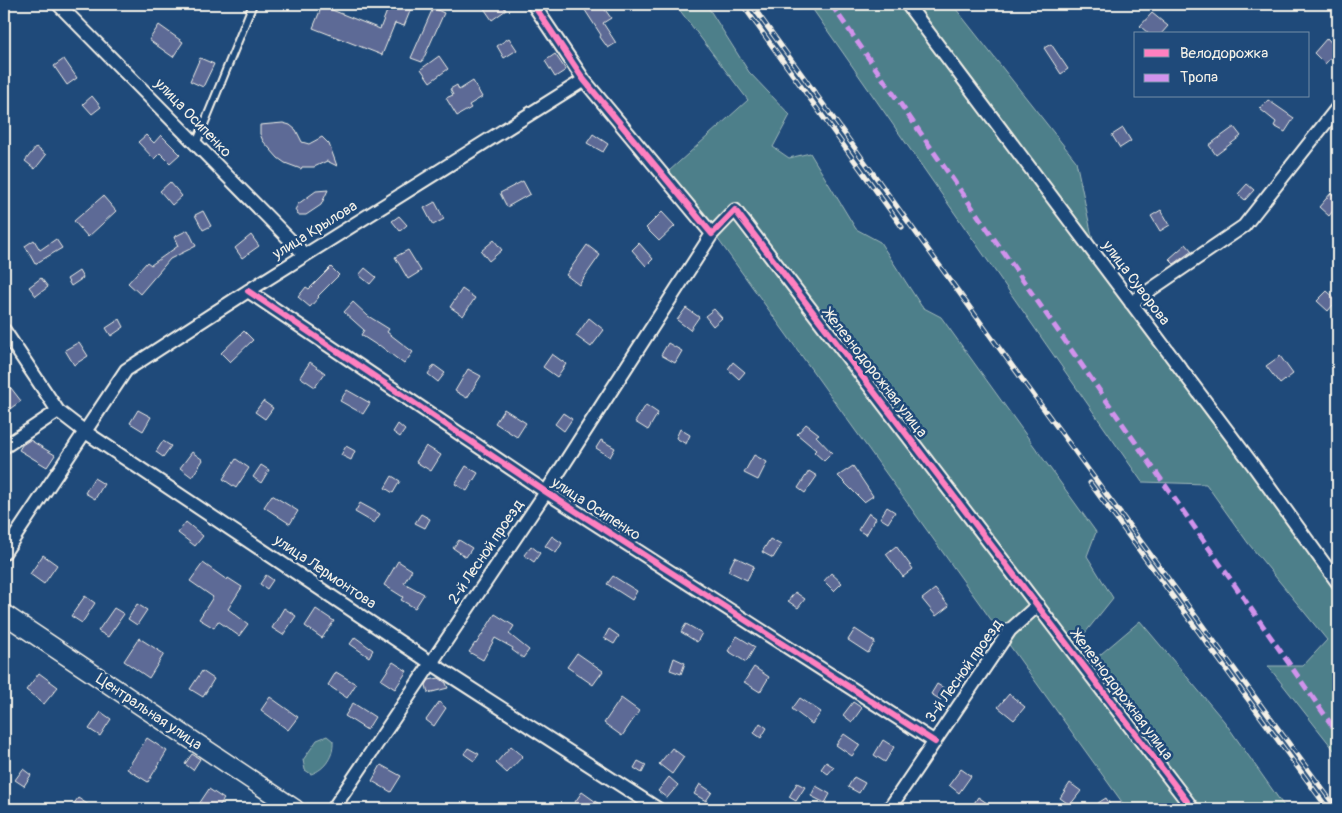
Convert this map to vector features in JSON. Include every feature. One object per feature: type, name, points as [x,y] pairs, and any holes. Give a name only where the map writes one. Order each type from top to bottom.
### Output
[{"type":"street","name":"улица Осипенко","points":[[58,4],[305,255]]},
{"type":"street","points":[[533,4],[584,80],[712,234]]},
{"type":"street","name":"улица Суворова","points":[[907,4],[1253,465],[1338,583]]},
{"type":"street","name":"улица Крылова","points":[[4,552],[126,370],[584,80]]},
{"type":"street","points":[[1131,303],[1244,226],[1338,107]]},
{"type":"street","name":"Железнодорожная улица","points":[[712,234],[735,210],[1193,809]]},
{"type":"street","name":"2-й Лесной проезд","points":[[333,809],[546,492],[712,234]]},
{"type":"street","name":"улица Осипенко","points":[[248,291],[546,492],[935,742]]},
{"type":"street","name":"улица Лермонтова","points":[[4,330],[58,411],[84,431],[431,663],[658,809]]},
{"type":"street","points":[[4,447],[58,411]]},
{"type":"street","name":"3-й Лесной проезд","points":[[889,809],[1010,630],[1038,605]]},
{"type":"street","name":"Центральная улица","points":[[4,614],[295,809]]},
{"type":"lane","points":[[196,144],[253,4]]},
{"type":"green space","points":[[675,4],[706,4],[749,72],[790,115],[773,147],[789,158],[810,153],[856,229],[880,242],[922,307],[941,317],[1096,532],[1087,556],[1113,598],[1081,638],[1095,659],[1140,621],[1224,721],[1286,809],[1127,809],[669,171],[748,100]]},
{"type":"green space","points":[[809,4],[952,4],[1076,161],[1095,250],[1338,589],[1338,755],[1268,666],[1303,666],[1327,640],[1248,543],[1206,484],[1142,482]]},
{"type":"green space","points":[[327,736],[333,741],[328,761],[321,769],[311,774],[305,770],[303,760],[317,740]]},
{"type":"building","points":[[371,4],[413,4],[404,26],[395,23],[382,55],[313,28],[322,6],[380,29],[387,11]]},
{"type":"building","points":[[481,4],[502,4],[506,10],[492,20]]},
{"type":"building","points":[[581,4],[601,4],[611,18],[603,23],[616,43],[608,48]]},
{"type":"building","points":[[433,8],[444,13],[422,62],[411,58]]},
{"type":"building","points":[[1152,13],[1168,26],[1163,32],[1147,32],[1140,26]]},
{"type":"building","points":[[159,25],[183,42],[173,57],[149,40]]},
{"type":"building","points":[[509,38],[517,50],[504,58],[497,46]]},
{"type":"building","points":[[1327,38],[1338,50],[1325,64],[1314,53]]},
{"type":"building","points":[[1051,44],[1068,69],[1061,74],[1044,48]]},
{"type":"building","points":[[555,54],[566,70],[555,77],[545,61]]},
{"type":"building","points":[[439,56],[448,69],[430,82],[421,69]]},
{"type":"building","points":[[200,58],[214,64],[203,87],[190,81]]},
{"type":"building","points":[[64,59],[77,78],[67,85],[54,66]]},
{"type":"building","points":[[473,81],[482,97],[469,105],[471,108],[457,116],[446,98],[453,95],[450,89],[457,85],[459,90]]},
{"type":"building","points":[[92,96],[101,107],[92,114],[83,104]]},
{"type":"building","points":[[1268,100],[1294,118],[1285,132],[1274,126],[1276,122],[1260,109]]},
{"type":"building","points":[[283,123],[290,125],[296,130],[302,142],[309,144],[322,137],[329,144],[337,166],[327,161],[314,167],[302,167],[301,169],[278,158],[263,141],[260,134],[260,125]]},
{"type":"building","points":[[1234,127],[1241,136],[1216,155],[1209,145]]},
{"type":"building","points":[[1123,128],[1131,141],[1120,148],[1112,135]]},
{"type":"building","points":[[593,134],[608,144],[603,152],[587,143]]},
{"type":"building","points":[[146,135],[154,143],[161,135],[180,154],[170,163],[160,153],[154,159],[138,142]]},
{"type":"building","points":[[36,147],[46,155],[35,169],[25,161]]},
{"type":"building","points":[[523,181],[530,194],[507,207],[500,193]]},
{"type":"building","points":[[170,182],[182,196],[172,205],[160,191]]},
{"type":"building","points":[[1247,184],[1254,190],[1245,200],[1238,194]]},
{"type":"building","points":[[328,190],[321,205],[306,215],[298,215],[295,210],[298,204],[316,191]]},
{"type":"building","points":[[1331,193],[1338,199],[1338,204],[1329,216],[1319,207]]},
{"type":"building","points":[[103,196],[116,211],[88,237],[74,221]]},
{"type":"building","points":[[435,202],[444,219],[433,225],[424,208]]},
{"type":"building","points":[[1161,210],[1170,225],[1160,231],[1151,216]]},
{"type":"building","points":[[203,211],[211,226],[203,230],[195,215]]},
{"type":"building","points":[[662,212],[675,226],[659,241],[646,228]]},
{"type":"building","points":[[399,216],[407,225],[400,231],[392,221]]},
{"type":"building","points":[[188,230],[196,246],[170,259],[140,294],[128,283],[147,262],[151,265],[178,246],[174,237]]},
{"type":"building","points":[[251,235],[259,246],[242,258],[235,248]]},
{"type":"building","points":[[56,239],[62,248],[35,264],[25,246],[34,240],[40,250]]},
{"type":"building","points":[[494,240],[502,250],[489,261],[481,251]]},
{"type":"building","points":[[639,243],[653,259],[646,266],[632,250]]},
{"type":"building","points":[[1186,244],[1192,251],[1174,264],[1169,259]]},
{"type":"building","points":[[587,245],[600,255],[579,285],[566,275]]},
{"type":"building","points":[[408,250],[421,271],[408,279],[395,257]]},
{"type":"building","points":[[331,267],[339,275],[310,307],[298,297],[306,287],[309,289]]},
{"type":"building","points":[[365,268],[376,277],[370,284],[359,275]]},
{"type":"building","points":[[79,271],[83,278],[71,286],[67,279]]},
{"type":"building","points":[[41,278],[48,287],[36,296],[29,287]]},
{"type":"building","points":[[462,289],[475,298],[463,316],[450,307]]},
{"type":"building","points":[[1327,291],[1337,300],[1328,311],[1317,301]]},
{"type":"building","points":[[353,302],[368,316],[389,329],[387,332],[413,352],[404,364],[379,345],[361,335],[364,330],[344,312]]},
{"type":"building","points":[[686,308],[699,317],[690,330],[677,320]]},
{"type":"building","points":[[714,309],[722,318],[713,326],[705,316]]},
{"type":"building","points":[[589,318],[604,330],[591,347],[576,336]]},
{"type":"building","points":[[120,319],[124,327],[111,336],[106,328]]},
{"type":"building","points":[[244,331],[253,340],[230,362],[221,353]]},
{"type":"building","points":[[79,342],[88,356],[74,365],[65,350]]},
{"type":"building","points":[[668,343],[682,351],[675,363],[661,355]]},
{"type":"building","points":[[552,354],[566,364],[557,377],[543,367]]},
{"type":"building","points":[[1280,356],[1293,374],[1280,384],[1266,366]]},
{"type":"building","points":[[310,362],[325,373],[315,387],[300,377]]},
{"type":"building","points":[[733,362],[745,372],[739,379],[728,369]]},
{"type":"building","points":[[434,365],[445,373],[438,382],[428,374]]},
{"type":"building","points":[[468,369],[481,376],[467,398],[455,391]]},
{"type":"building","points":[[11,388],[21,401],[4,413],[4,393]]},
{"type":"building","points":[[347,390],[370,403],[363,414],[340,401]]},
{"type":"building","points":[[263,401],[273,408],[265,419],[255,412]]},
{"type":"building","points":[[646,405],[658,413],[648,430],[635,422]]},
{"type":"building","points":[[504,409],[526,423],[517,437],[495,423]]},
{"type":"building","points":[[138,410],[151,417],[143,431],[130,423]]},
{"type":"building","points":[[563,413],[572,419],[564,431],[555,424]]},
{"type":"building","points":[[398,424],[405,430],[400,437],[393,432]]},
{"type":"building","points":[[806,424],[819,434],[816,436],[832,453],[824,461],[814,452],[816,450],[797,434]]},
{"type":"building","points":[[680,429],[690,435],[686,444],[676,438]]},
{"type":"building","points":[[30,440],[55,455],[47,467],[19,450],[22,445]]},
{"type":"building","points":[[601,440],[615,448],[610,457],[596,448]]},
{"type":"building","points":[[163,441],[171,446],[163,457],[156,452]]},
{"type":"building","points":[[346,446],[355,451],[351,460],[341,455]]},
{"type":"building","points":[[426,446],[441,455],[431,471],[416,462]]},
{"type":"building","points":[[192,452],[203,460],[192,477],[180,468]]},
{"type":"building","points":[[754,455],[767,462],[758,480],[744,473]]},
{"type":"building","points":[[236,459],[249,468],[236,488],[223,479]]},
{"type":"building","points":[[261,465],[269,470],[261,483],[253,477]]},
{"type":"building","points":[[466,466],[478,473],[467,491],[455,484]]},
{"type":"building","points":[[853,466],[873,496],[864,502],[838,476]]},
{"type":"building","points":[[809,471],[817,476],[805,493],[798,488]]},
{"type":"building","points":[[392,476],[400,481],[393,493],[385,488]]},
{"type":"building","points":[[94,478],[104,484],[95,499],[85,493]]},
{"type":"building","points":[[272,495],[298,511],[290,524],[264,507]]},
{"type":"building","points":[[360,503],[380,514],[374,523],[355,512]]},
{"type":"building","points":[[887,507],[895,512],[888,523],[880,518]]},
{"type":"building","points":[[869,513],[876,518],[866,535],[858,530]]},
{"type":"building","points":[[421,514],[430,519],[425,528],[415,523]]},
{"type":"building","points":[[186,522],[203,536],[195,546],[178,533]]},
{"type":"building","points":[[552,536],[562,543],[556,553],[545,546]]},
{"type":"building","points":[[770,539],[781,545],[773,558],[762,552]]},
{"type":"building","points":[[459,540],[472,548],[466,557],[453,548]]},
{"type":"building","points":[[531,546],[540,553],[534,562],[524,555]]},
{"type":"building","points":[[896,546],[913,569],[903,577],[886,554]]},
{"type":"building","points":[[43,555],[57,565],[44,584],[30,574]]},
{"type":"building","points":[[735,557],[754,566],[747,580],[728,571]]},
{"type":"building","points":[[398,561],[412,570],[404,583],[424,594],[415,608],[401,600],[403,597],[384,585]]},
{"type":"building","points":[[203,563],[227,580],[228,578],[242,587],[228,609],[248,624],[239,636],[218,621],[214,628],[199,619],[213,597],[190,581]]},
{"type":"building","points":[[831,573],[842,583],[834,591],[824,581]]},
{"type":"building","points":[[266,575],[273,580],[267,589],[260,584]]},
{"type":"building","points":[[613,576],[637,591],[632,600],[607,584]]},
{"type":"building","points":[[935,589],[949,606],[936,616],[922,599]]},
{"type":"building","points":[[795,592],[805,599],[798,608],[788,601]]},
{"type":"building","points":[[85,596],[95,603],[82,623],[71,616]]},
{"type":"building","points":[[137,604],[147,610],[137,625],[128,619]]},
{"type":"building","points":[[114,608],[124,614],[108,637],[98,631]]},
{"type":"building","points":[[284,608],[296,616],[283,635],[272,628]]},
{"type":"building","points":[[316,609],[334,621],[322,638],[305,626]]},
{"type":"building","points":[[495,614],[514,626],[509,634],[529,650],[523,658],[512,650],[513,648],[495,638],[483,660],[469,652]]},
{"type":"building","points":[[686,624],[702,633],[697,642],[681,632]]},
{"type":"building","points":[[609,629],[619,636],[614,644],[604,638]]},
{"type":"building","points":[[855,629],[875,642],[868,653],[848,640]]},
{"type":"building","points":[[737,636],[755,647],[746,662],[728,651]]},
{"type":"building","points":[[355,637],[373,650],[369,657],[350,644]]},
{"type":"building","points":[[139,638],[164,654],[149,678],[124,661]]},
{"type":"building","points":[[577,653],[603,671],[593,685],[567,667]]},
{"type":"building","points":[[674,658],[685,663],[681,674],[670,670]]},
{"type":"building","points":[[393,662],[407,671],[395,689],[381,680]]},
{"type":"building","points":[[754,667],[769,677],[760,692],[744,682]]},
{"type":"building","points":[[202,671],[214,679],[203,697],[190,689]]},
{"type":"building","points":[[336,672],[356,684],[347,698],[328,685]]},
{"type":"building","points":[[39,673],[58,687],[44,704],[26,690]]},
{"type":"building","points":[[439,678],[446,683],[448,688],[428,693],[426,685],[429,680]]},
{"type":"building","points":[[937,684],[947,690],[941,700],[931,694]]},
{"type":"building","points":[[1009,694],[1025,707],[1014,720],[998,707]]},
{"type":"building","points":[[270,697],[298,717],[288,730],[261,710]]},
{"type":"building","points":[[621,698],[639,711],[622,736],[604,723]]},
{"type":"building","points":[[800,698],[821,712],[812,724],[792,709]]},
{"type":"building","points":[[439,702],[446,708],[434,726],[426,720]]},
{"type":"building","points":[[853,702],[862,708],[852,722],[843,715]]},
{"type":"building","points":[[353,703],[375,717],[367,730],[345,716]]},
{"type":"building","points":[[101,712],[111,719],[100,736],[89,729]]},
{"type":"building","points":[[760,723],[767,728],[761,738],[754,733]]},
{"type":"building","points":[[844,734],[860,745],[852,756],[836,745]]},
{"type":"building","points":[[147,738],[167,751],[148,782],[127,769]]},
{"type":"building","points":[[883,740],[894,747],[885,762],[874,755]]},
{"type":"building","points":[[511,746],[523,756],[507,773],[496,763]]},
{"type":"building","points":[[468,748],[479,754],[474,761],[464,754]]},
{"type":"building","points":[[672,748],[684,757],[672,774],[659,764]]},
{"type":"building","points":[[192,754],[200,759],[193,770],[185,764]]},
{"type":"building","points":[[638,761],[646,765],[642,773],[634,768]]},
{"type":"building","points":[[826,762],[834,767],[828,774],[821,769]]},
{"type":"building","points":[[381,765],[401,776],[391,792],[372,781]]},
{"type":"building","points":[[23,769],[31,775],[24,786],[15,780]]},
{"type":"building","points":[[961,769],[971,776],[959,793],[949,785]]},
{"type":"building","points":[[669,777],[678,785],[667,798],[658,791]]},
{"type":"building","points":[[854,777],[865,783],[859,793],[848,787]]},
{"type":"building","points":[[797,783],[805,787],[796,801],[789,797]]},
{"type":"building","points":[[1070,783],[1081,791],[1070,805],[1060,798]]},
{"type":"building","points":[[700,784],[712,792],[706,801],[694,794]]},
{"type":"building","points":[[816,786],[830,794],[825,803],[811,796]]},
{"type":"building","points":[[209,789],[224,799],[217,809],[207,809],[199,804]]},
{"type":"building","points":[[582,792],[599,804],[595,809],[570,809]]},
{"type":"building","points":[[978,797],[996,809],[979,809],[973,805]]},
{"type":"building","points":[[78,798],[95,809],[70,809]]},
{"type":"building","points":[[1106,798],[1113,809],[1102,809],[1098,803]]},
{"type":"railway","points":[[742,4],[902,227]]},
{"type":"railway","points":[[751,4],[994,341],[1337,809]]},
{"type":"railway","points":[[1090,483],[1328,809]]},
{"type":"marked path","points":[[831,4],[1338,734]]},
{"type":"cycle path","points":[[533,4],[584,80],[712,234],[735,210],[1193,809]]},
{"type":"cycle path","points":[[248,291],[546,492],[935,742]]}]
